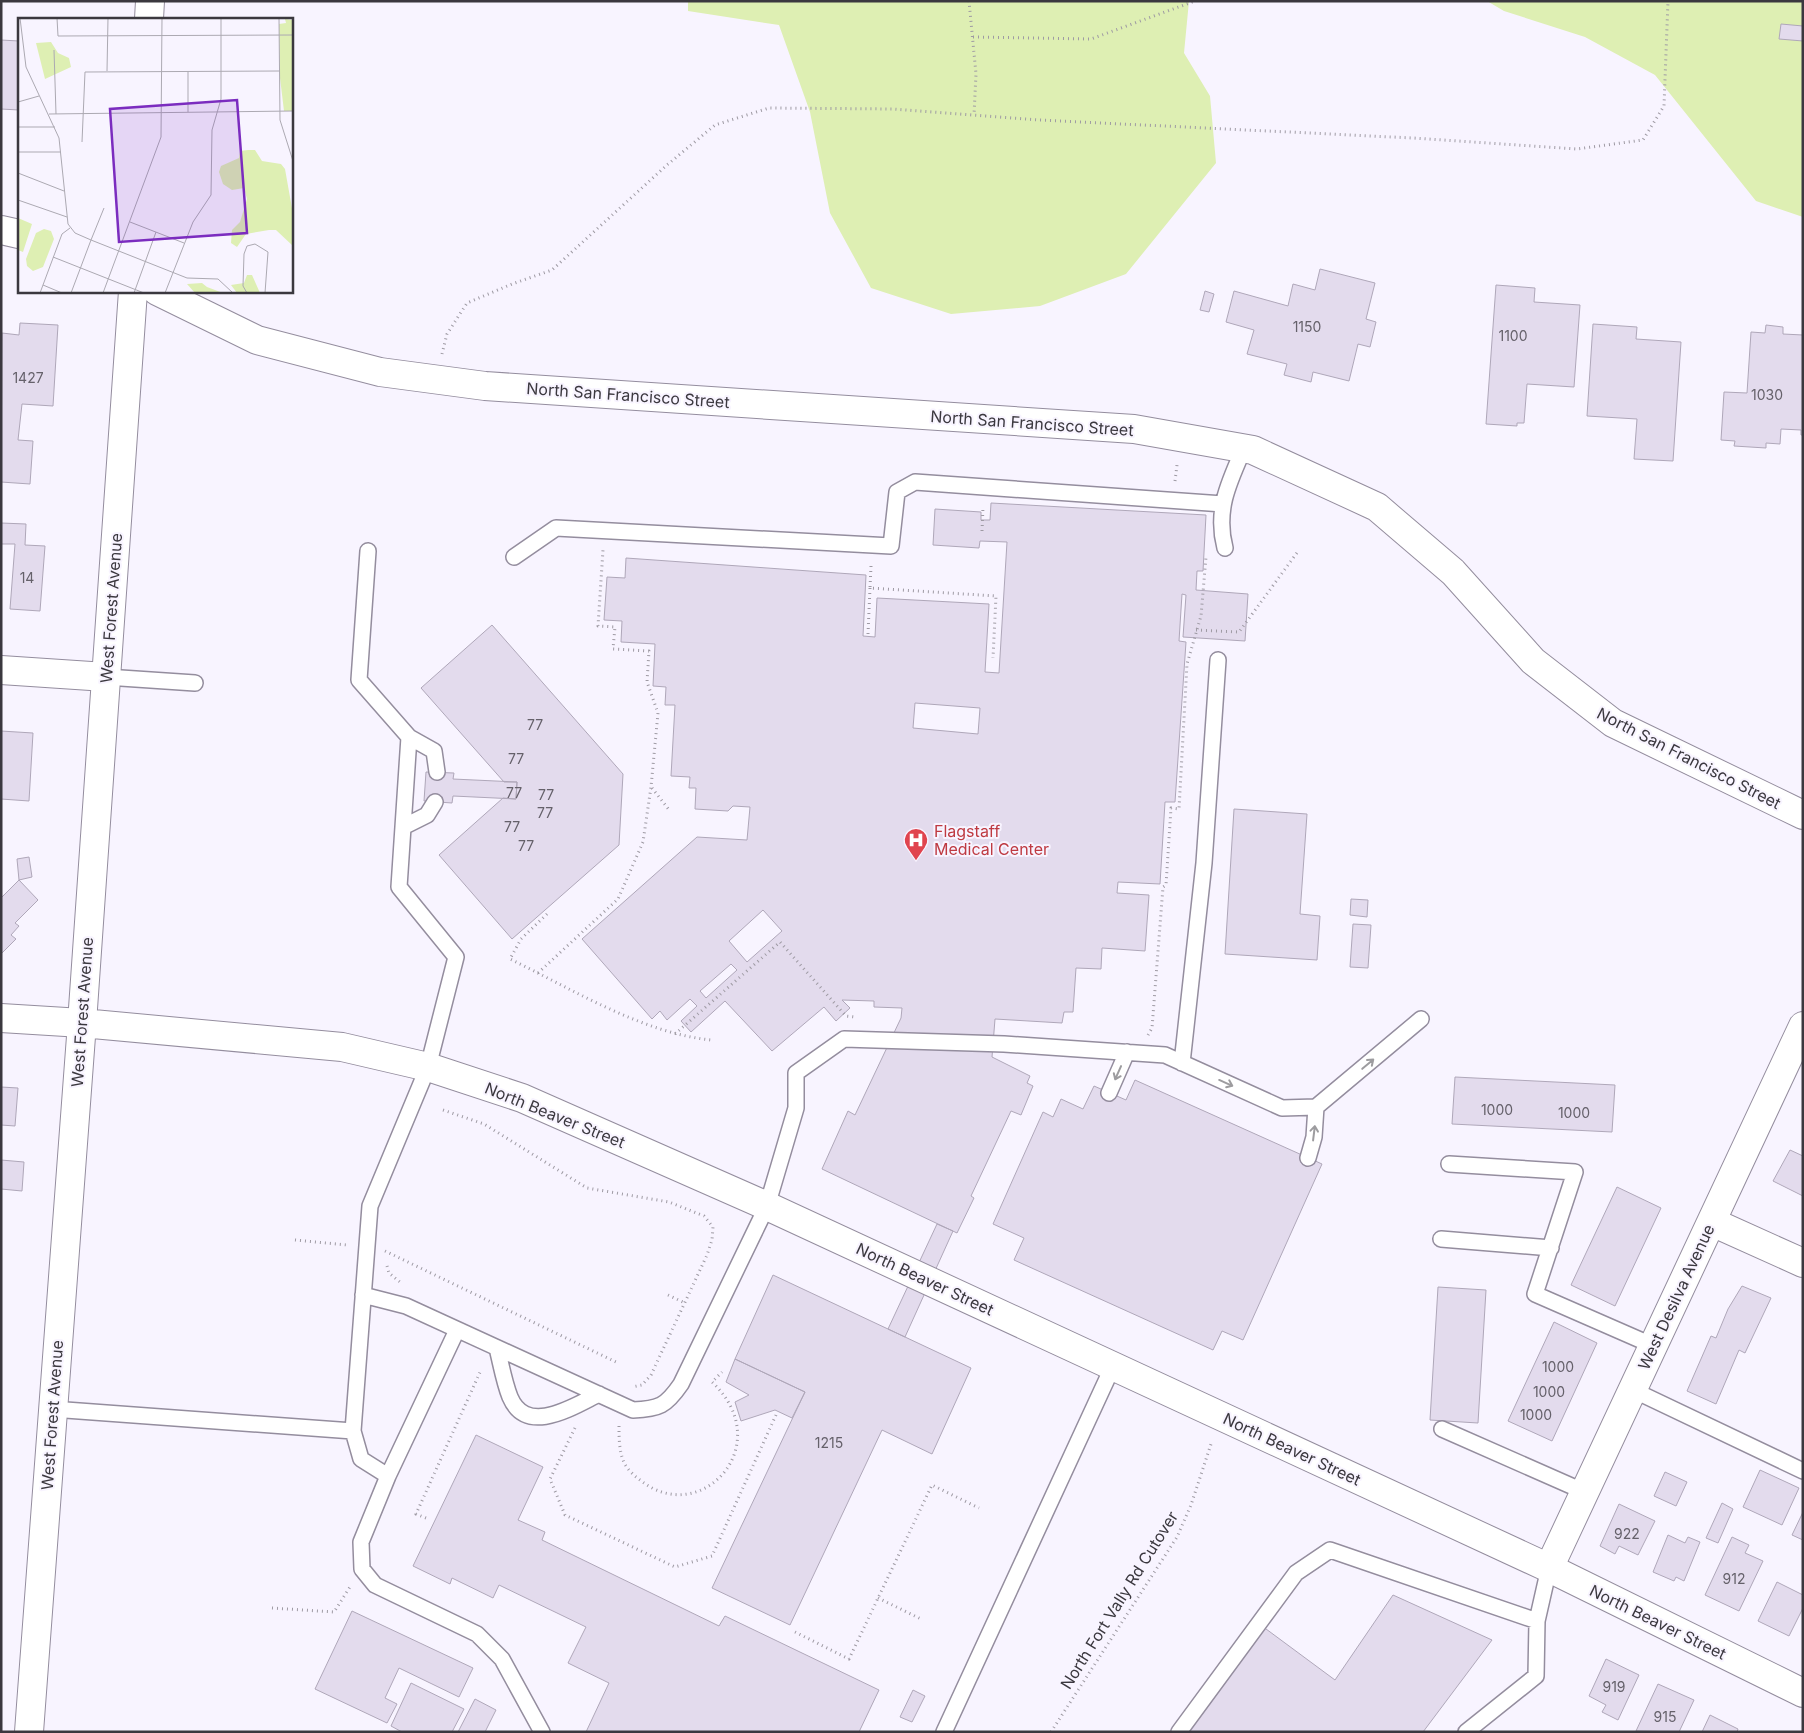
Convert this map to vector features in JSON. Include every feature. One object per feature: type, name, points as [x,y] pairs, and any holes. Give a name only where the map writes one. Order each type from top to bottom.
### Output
[{"type":"street","points":[[149,18],[150,1]]},
{"type":"street","points":[[1,230],[18,234]]},
{"type":"street","name":"West Forest Avenue","points":[[29,1732],[82,1023],[133,292]]},
{"type":"street","name":"North San Francisco Street","points":[[159,292],[257,340],[380,372],[485,386],[1134,429],[1254,450],[1377,507],[1453,572],[1532,662],[1613,723],[1803,815]]},
{"type":"street","points":[[1,670],[106,677]]},
{"type":"street","name":"North Beaver Street","points":[[1,1018],[82,1023],[342,1047],[428,1067],[522,1098],[767,1206],[1549,1568],[1803,1693]]},
{"type":"street","name":"West Desilva Avenue","points":[[1549,1568],[1802,1029]]},
{"type":"street","points":[[1712,1222],[1803,1263]]},
{"type":"lane","points":[[1225,548],[1221,531],[1224,496],[1244,448]]},
{"type":"lane","points":[[514,557],[556,528],[891,546],[897,492],[915,482],[1223,504]]},
{"type":"lane","points":[[368,551],[359,680],[409,737],[434,752],[437,772]]},
{"type":"lane","points":[[1182,1063],[1205,854],[1218,660]]},
{"type":"lane","points":[[106,677],[194,682]]},
{"type":"lane","points":[[388,1476],[361,1459],[353,1431],[370,1206],[428,1067],[456,957],[399,887],[409,737]]},
{"type":"lane","points":[[403,828],[427,815],[435,802]]},
{"type":"lane","points":[[363,1295],[406,1306],[633,1410],[654,1409],[671,1400],[681,1384],[767,1206],[796,1108],[796,1073],[844,1040],[1004,1044],[1164,1055],[1282,1108],[1316,1107],[1421,1019]]},
{"type":"lane","points":[[1109,1093],[1132,1053]]},
{"type":"lane","points":[[1308,1158],[1314,1137],[1316,1107]]},
{"type":"lane","points":[[1449,1164],[1575,1172],[1535,1294],[1654,1346]]},
{"type":"lane","points":[[1441,1240],[1550,1248]]},
{"type":"lane","points":[[457,1330],[388,1476],[361,1542],[362,1569],[375,1585],[477,1634],[502,1659],[542,1732]]},
{"type":"lane","points":[[497,1348],[510,1398],[518,1409],[534,1418],[553,1417],[599,1394]]},
{"type":"lane","points":[[944,1732],[1113,1366]]},
{"type":"lane","points":[[1633,1390],[1803,1471]]},
{"type":"lane","points":[[52,1409],[353,1431]]},
{"type":"lane","points":[[1442,1429],[1585,1492]]},
{"type":"lane","points":[[1178,1732],[1296,1573],[1330,1550],[1537,1621]]},
{"type":"lane","points":[[1466,1732],[1536,1676],[1537,1621],[1549,1568]]},
{"type":"path","points":[[968,1],[976,74],[974,115]]},
{"type":"path","points":[[973,37],[1091,39],[1195,1]]},
{"type":"path","points":[[435,379],[447,334],[467,303],[552,270],[667,165],[715,125],[769,108],[893,109],[1039,120],[1413,138],[1578,149],[1643,140],[1664,106],[1668,1]]},
{"type":"path","points":[[982,532],[984,498]]},
{"type":"path","points":[[538,973],[618,899],[643,842],[651,787],[658,713],[647,682],[649,651],[613,649],[615,627],[598,626],[603,549],[613,550]]},
{"type":"path","points":[[1132,1053],[1152,1028],[1163,887],[1166,885],[1171,808],[1179,809],[1186,664],[1201,616],[1206,550]]},
{"type":"path","points":[[1196,630],[1239,632],[1299,550]]},
{"type":"path","points":[[862,565],[872,566],[868,634]]},
{"type":"path","points":[[870,588],[996,596],[993,658]]},
{"type":"path","points":[[651,787],[670,811]]},
{"type":"path","points":[[547,914],[521,939],[510,959],[615,1010],[675,1034],[711,1040]]},
{"type":"path","points":[[675,1034],[780,942],[846,1016],[865,1018]]},
{"type":"path","points":[[443,1110],[492,1128],[587,1188],[669,1202],[704,1216],[713,1228],[712,1240],[651,1375],[642,1385],[624,1387]]},
{"type":"path","points":[[295,1240],[386,1251],[616,1362]]},
{"type":"path","points":[[386,1251],[389,1273],[405,1284]]},
{"type":"path","points":[[668,1295],[685,1303]]},
{"type":"path","points":[[426,1518],[416,1514],[481,1369],[488,1374]]},
{"type":"path","points":[[619,1423],[620,1447],[624,1462],[633,1474],[647,1486],[675,1494],[707,1487],[720,1478],[728,1469],[738,1442],[733,1411],[724,1394],[712,1382],[722,1372]]},
{"type":"path","points":[[578,1420],[550,1479],[565,1515],[675,1567],[712,1556],[776,1416]]},
{"type":"path","name":"North Fort Vally Rd Cutover","points":[[1051,1732],[1176,1537],[1191,1505],[1209,1449]]},
{"type":"path","points":[[794,1632],[849,1659],[932,1485],[980,1508]]},
{"type":"path","points":[[272,1608],[334,1612],[362,1569]]},
{"type":"path","points":[[878,1598],[921,1619]]},
{"type":"green space","points":[[688,1],[1189,1],[1184,53],[1210,96],[1216,163],[1126,274],[1040,306],[951,314],[871,288],[830,213],[810,112],[779,25],[688,11]]},
{"type":"green space","points":[[1487,1],[1803,1],[1803,217],[1756,201],[1655,75],[1585,37],[1504,11]]},
{"type":"building","points":[[1781,24],[1803,26],[1803,41],[1779,39]]},
{"type":"building","points":[[1,40],[18,41],[18,110],[1,109]]},
{"type":"building","points":[[1320,269],[1375,283],[1366,319],[1376,322],[1370,347],[1358,344],[1349,381],[1313,372],[1311,382],[1284,375],[1287,364],[1247,354],[1254,330],[1226,322],[1234,291],[1288,306],[1293,284],[1315,290]]},
{"type":"building","points":[[1496,285],[1535,288],[1534,302],[1580,305],[1574,387],[1527,384],[1524,423],[1517,423],[1517,426],[1486,424]]},
{"type":"building","points":[[1205,291],[1214,294],[1209,312],[1200,310]]},
{"type":"building","points":[[20,323],[58,325],[53,406],[22,404],[18,440],[33,441],[30,484],[1,482],[2,333],[19,335]]},
{"type":"building","points":[[1593,324],[1637,327],[1636,339],[1681,342],[1673,461],[1634,459],[1637,419],[1587,416]]},
{"type":"building","points":[[1766,325],[1783,327],[1783,334],[1803,335],[1803,435],[1801,435],[1801,430],[1781,429],[1780,444],[1766,443],[1766,448],[1734,446],[1735,441],[1721,440],[1724,392],[1747,393],[1751,332],[1765,333]]},
{"type":"building","name":"Flagstaff Medical Center","points":[[991,503],[1206,515],[1203,571],[1197,571],[1196,590],[1248,594],[1245,641],[1183,637],[1186,595],[1182,594],[1179,641],[1186,642],[1175,802],[1165,802],[1160,884],[1118,882],[1117,893],[1149,895],[1145,951],[1102,948],[1101,969],[1076,968],[1073,1012],[1064,1012],[1062,1023],[995,1019],[992,1057],[1030,1076],[1027,1083],[1033,1086],[1021,1115],[1011,1111],[971,1196],[974,1198],[957,1233],[822,1169],[848,1111],[855,1115],[901,1018],[902,1008],[874,1007],[874,1001],[842,1000],[850,1008],[836,1021],[824,1007],[772,1051],[725,1001],[691,1032],[681,1021],[697,1006],[690,999],[667,1020],[660,1011],[652,1019],[582,939],[697,837],[747,840],[750,807],[733,806],[728,811],[695,809],[696,788],[689,788],[690,777],[671,776],[675,705],[665,705],[666,687],[653,686],[655,644],[621,642],[622,621],[604,620],[607,577],[625,578],[626,558],[866,575],[863,636],[875,637],[877,598],[989,604],[985,672],[999,673],[1007,542],[980,541],[979,548],[933,545],[935,509],[981,512],[981,520],[990,520]],"holes":[[[915,703],[980,708],[978,734],[913,728]],[[763,910],[782,931],[747,962],[729,941]],[[731,964],[737,970],[706,998],[700,991]]]},
{"type":"building","points":[[1,523],[26,524],[25,545],[45,546],[40,611],[10,609],[15,544],[1,544]]},
{"type":"building","points":[[492,625],[623,774],[619,845],[512,939],[439,855],[503,798],[516,799],[517,782],[504,782],[421,688]]},
{"type":"building","points":[[1,731],[33,733],[29,801],[1,799]]},
{"type":"building","points":[[426,772],[454,773],[453,779],[517,782],[516,799],[453,796],[452,803],[424,801]]},
{"type":"building","points":[[1234,809],[1307,814],[1300,914],[1320,916],[1317,960],[1225,954]]},
{"type":"building","points":[[29,857],[32,877],[19,880],[17,859]]},
{"type":"building","points":[[19,880],[38,900],[15,923],[19,926],[11,935],[16,939],[1,954],[1,898]]},
{"type":"building","points":[[1351,899],[1368,900],[1367,917],[1350,915]]},
{"type":"building","points":[[1353,924],[1371,925],[1368,968],[1350,967]]},
{"type":"building","points":[[1455,1077],[1615,1085],[1612,1132],[1452,1124]]},
{"type":"building","points":[[1135,1080],[1322,1164],[1243,1340],[1222,1331],[1213,1350],[1014,1260],[1024,1238],[993,1224],[1043,1112],[1053,1117],[1061,1099],[1083,1109],[1094,1086],[1126,1100]]},
{"type":"building","points":[[1,1087],[18,1088],[15,1126],[1,1125]]},
{"type":"building","points":[[1790,1150],[1803,1156],[1803,1196],[1773,1181]]},
{"type":"building","points":[[1,1160],[24,1162],[22,1191],[1,1189]]},
{"type":"building","points":[[1617,1187],[1661,1208],[1615,1306],[1571,1285]]},
{"type":"building","points":[[937,1224],[953,1231],[905,1337],[888,1329]]},
{"type":"building","points":[[773,1275],[971,1368],[932,1454],[882,1430],[790,1625],[712,1588],[805,1392],[735,1359]]},
{"type":"building","points":[[1742,1286],[1771,1298],[1745,1353],[1739,1350],[1716,1404],[1687,1391],[1711,1336],[1716,1338],[1728,1309]]},
{"type":"building","points":[[1438,1287],[1486,1290],[1478,1423],[1430,1420]]},
{"type":"building","points":[[1554,1322],[1597,1343],[1552,1441],[1508,1421]]},
{"type":"building","points":[[735,1359],[805,1392],[792,1418],[775,1410],[741,1421],[735,1402],[749,1395],[726,1382]]},
{"type":"building","points":[[476,1435],[543,1467],[518,1520],[545,1532],[542,1540],[719,1626],[725,1616],[879,1690],[859,1732],[586,1732],[609,1683],[568,1663],[586,1627],[499,1585],[493,1598],[452,1578],[450,1584],[413,1566]]},
{"type":"building","points":[[1760,1470],[1799,1488],[1782,1525],[1743,1507]]},
{"type":"building","points":[[1665,1472],[1687,1482],[1676,1506],[1654,1496]]},
{"type":"building","points":[[1722,1503],[1733,1509],[1718,1543],[1706,1538]]},
{"type":"building","points":[[1619,1504],[1655,1521],[1638,1555],[1619,1546],[1615,1554],[1600,1546]]},
{"type":"building","points":[[1803,1512],[1803,1540],[1792,1535]]},
{"type":"building","points":[[1668,1535],[1685,1543],[1688,1537],[1700,1542],[1684,1581],[1676,1577],[1674,1581],[1653,1572]]},
{"type":"building","points":[[1732,1537],[1749,1545],[1745,1553],[1763,1561],[1739,1611],[1705,1595]]},
{"type":"building","points":[[1777,1582],[1803,1595],[1803,1608],[1789,1636],[1758,1621]]},
{"type":"building","points":[[1393,1595],[1492,1640],[1423,1732],[1185,1732],[1262,1626],[1335,1680]]},
{"type":"building","points":[[352,1611],[473,1668],[459,1697],[399,1668],[385,1698],[397,1704],[387,1723],[315,1689]]},
{"type":"building","points":[[1606,1659],[1639,1675],[1618,1720],[1602,1712],[1606,1705],[1589,1696]]},
{"type":"building","points":[[411,1683],[464,1709],[452,1732],[402,1732],[391,1726]]},
{"type":"building","points":[[1658,1684],[1694,1700],[1679,1732],[1636,1731]]},
{"type":"building","points":[[913,1690],[925,1696],[912,1722],[900,1717]]},
{"type":"building","points":[[475,1699],[496,1710],[485,1732],[458,1732]]},
{"type":"building","points":[[1710,1715],[1738,1729],[1737,1732],[1702,1732]]},
{"type":"place","name":"Flagstaff Medical Center","points":[[916,861]]}]
